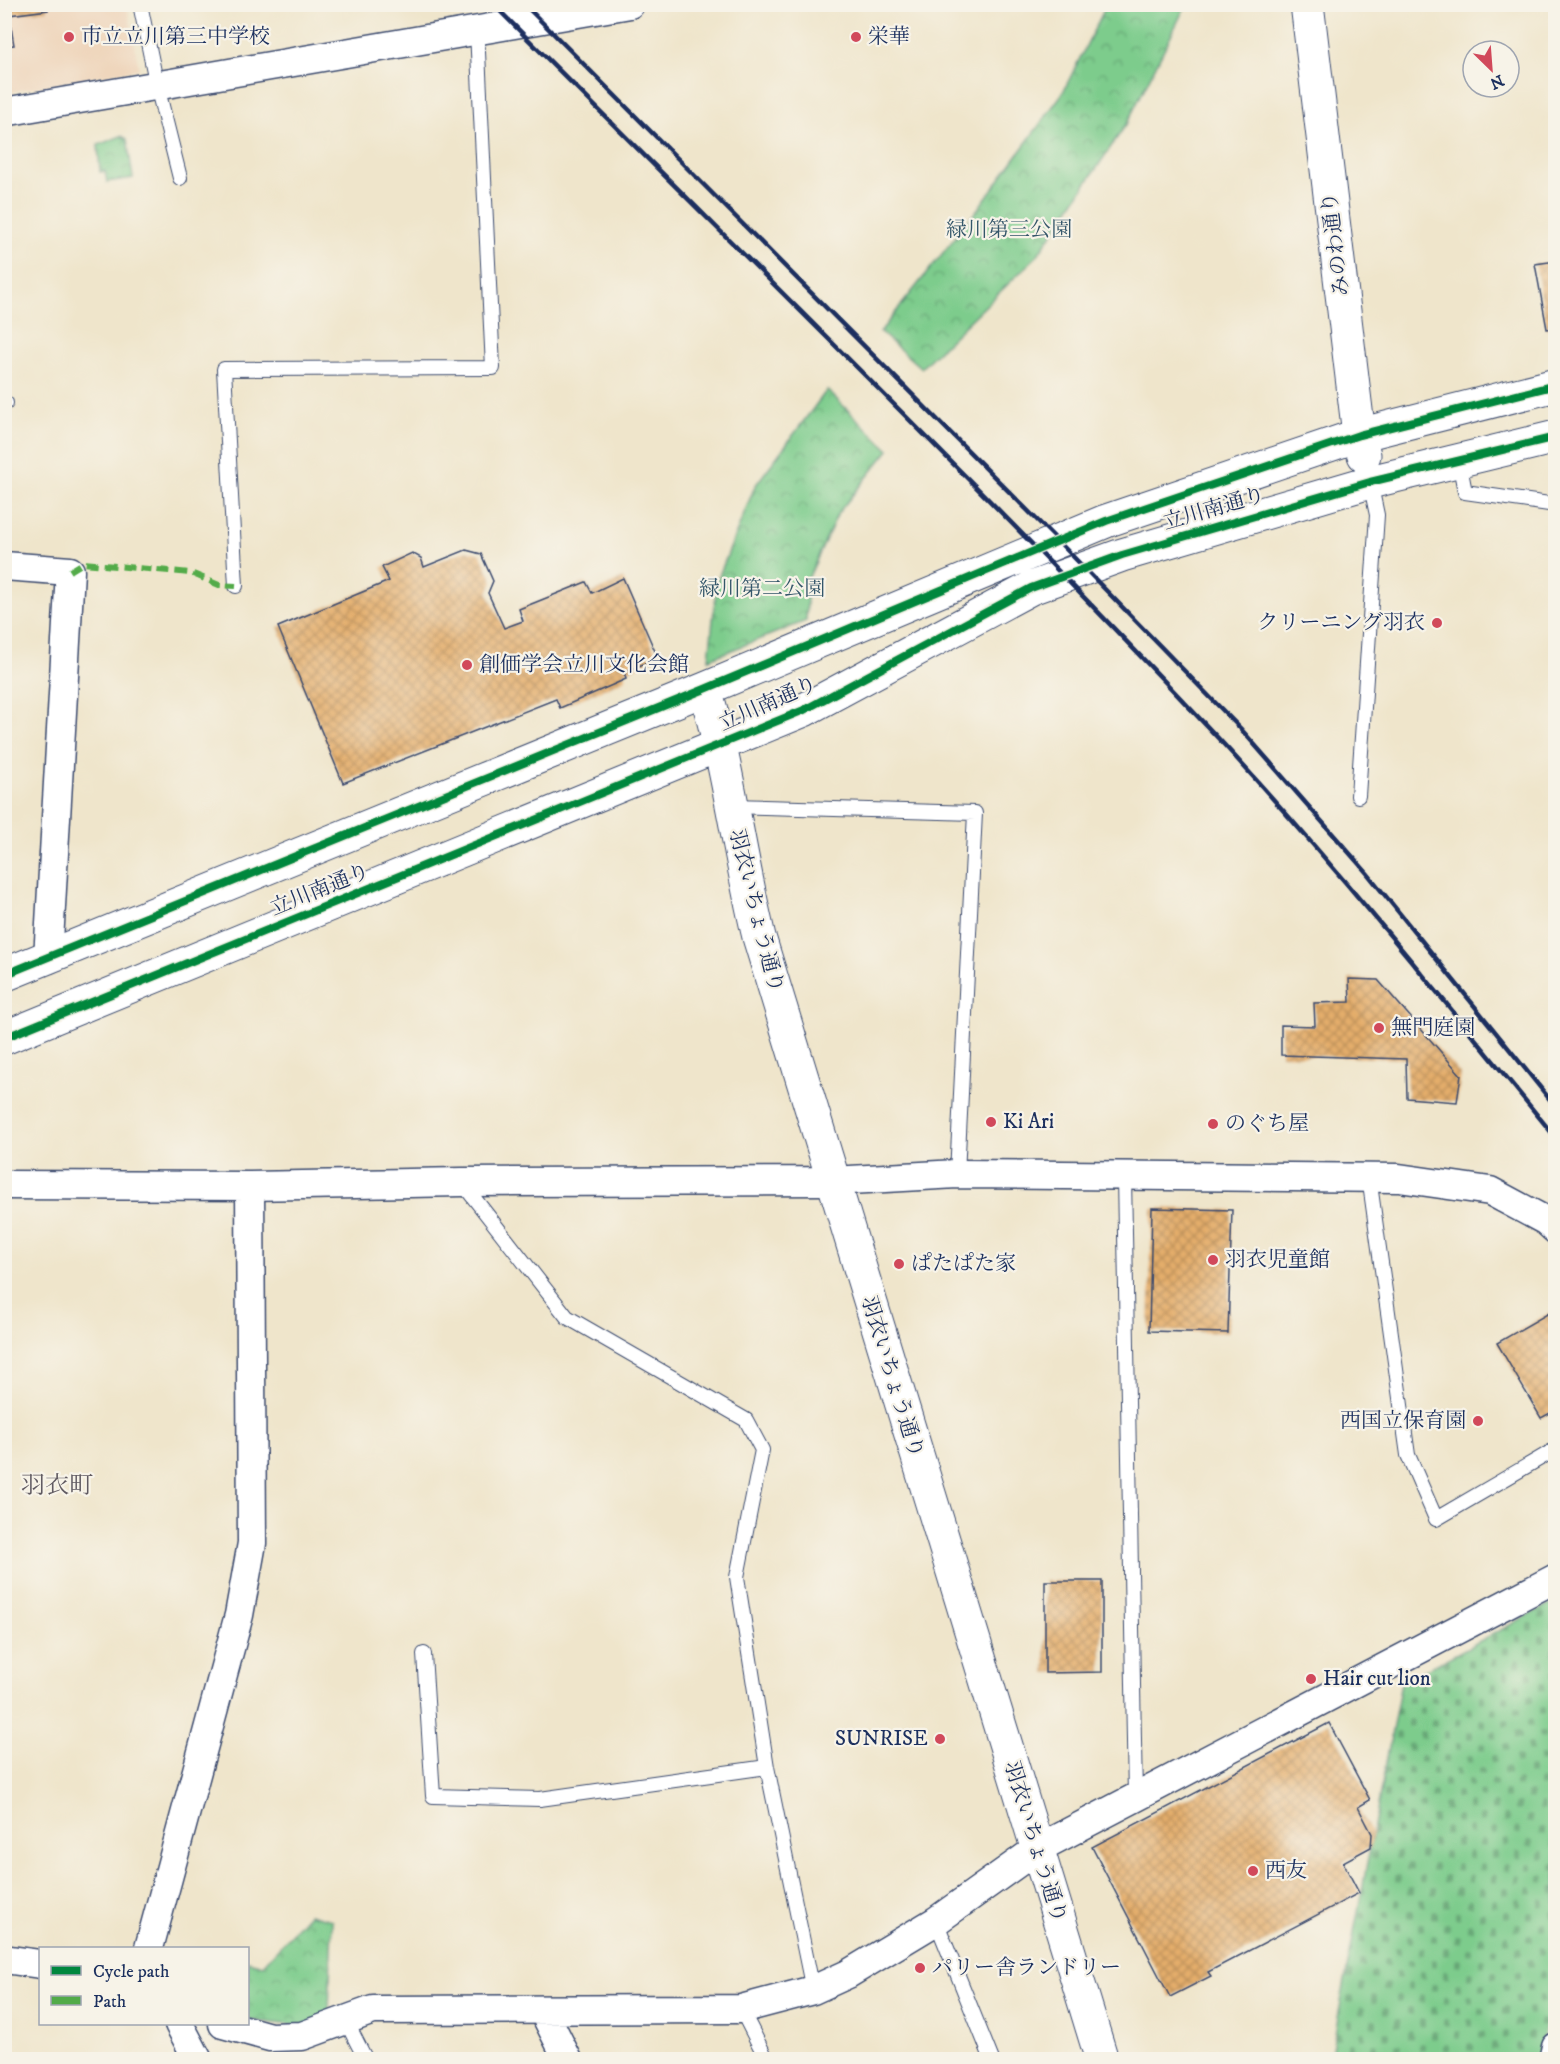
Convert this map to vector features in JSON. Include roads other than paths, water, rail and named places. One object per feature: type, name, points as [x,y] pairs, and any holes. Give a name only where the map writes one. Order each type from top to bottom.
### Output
[{"type":"street","points":[[4,112],[630,4]]},
{"type":"street","name":"みのわ通り","points":[[1307,4],[1359,435],[1370,482]]},
{"type":"street","name":"立川南通り","points":[[4,975],[48,959],[705,689],[1106,521],[1359,435],[1556,385]]},
{"type":"street","name":"立川南通り","points":[[4,1038],[804,710],[1031,588],[1122,555],[1370,482],[1556,437]]},
{"type":"street","points":[[4,566],[70,572],[48,959]]},
{"type":"street","name":"羽衣いちょう通り","points":[[705,689],[722,744],[731,806],[759,937],[1102,2060]]},
{"type":"street","points":[[4,1185],[250,1186],[462,1182],[832,1181],[957,1173],[1369,1177],[1399,1178],[1490,1191],[1546,1221],[1556,1230]]},
{"type":"street","points":[[149,1947],[239,1615],[252,1543],[250,1186]]},
{"type":"street","points":[[227,2025],[270,2037],[302,2036],[373,2010],[741,2009],[813,1990],[848,1974],[936,1921],[1037,1849],[1556,1578]]},
{"type":"street","points":[[4,1959],[39,1964]]},
{"type":"street","points":[[543,2010],[568,2060]]},
{"type":"street","points":[[180,2025],[198,2060]]},
{"type":"street","points":[[1553,2060],[1556,2047]]},
{"type":"lane","points":[[141,4],[157,86],[180,178]]},
{"type":"lane","points":[[236,586],[224,369],[494,368],[477,31]]},
{"type":"lane","points":[[1459,461],[1465,492],[1556,505]]},
{"type":"lane","points":[[1358,796],[1377,515],[1370,482]]},
{"type":"lane","points":[[731,806],[975,813],[957,1173]]},
{"type":"lane","points":[[1124,1176],[1135,1797]]},
{"type":"lane","points":[[1369,1177],[1408,1455],[1436,1519],[1556,1449]]},
{"type":"lane","points":[[462,1182],[567,1317],[746,1420],[762,1450],[737,1577],[767,1767],[813,1990]]},
{"type":"lane","points":[[424,1654],[433,1796],[540,1799],[767,1767]]},
{"type":"lane","points":[[936,1921],[992,2060]]},
{"type":"lane","points":[[741,2009],[767,2060]]},
{"type":"lane","points":[[345,2019],[366,2060]]},
{"type":"railway","points":[[493,4],[1040,552],[1218,738],[1348,885],[1556,1138]]},
{"type":"railway","points":[[524,4],[1058,541],[1240,728],[1367,873],[1556,1107]]},
{"type":"place","name":"市立立川第三中学校","points":[[69,37]]},
{"type":"place","name":"栄華","points":[[856,37]]},
{"type":"place","name":"クリーニング羽衣","points":[[1437,623]]},
{"type":"place","name":"創価学会立川文化会館","points":[[467,665]]},
{"type":"place","name":"無門庭園","points":[[1379,1028]]},
{"type":"place","name":"Ki Ari","points":[[991,1122]]},
{"type":"place","name":"のぐち屋","points":[[1213,1124]]},
{"type":"place","name":"羽衣児童館","points":[[1213,1260]]},
{"type":"place","name":"ぱたぱた家","points":[[899,1264]]},
{"type":"place","name":"西国立保育園","points":[[1478,1421]]},
{"type":"place","name":"Hair cut lion","points":[[1311,1679]]},
{"type":"place","name":"SUNRISE","points":[[940,1739]]},
{"type":"place","name":"西友","points":[[1253,1871]]},
{"type":"place","name":"パリー舎ランドリー","points":[[920,1968]]},
{"type":"district","name":"羽衣町","points":[[57,1486]]},
{"type":"park label","name":"緑川第三公園","points":[[1009,230]]},
{"type":"park label","name":"緑川第二公園","points":[[762,589]]}]
